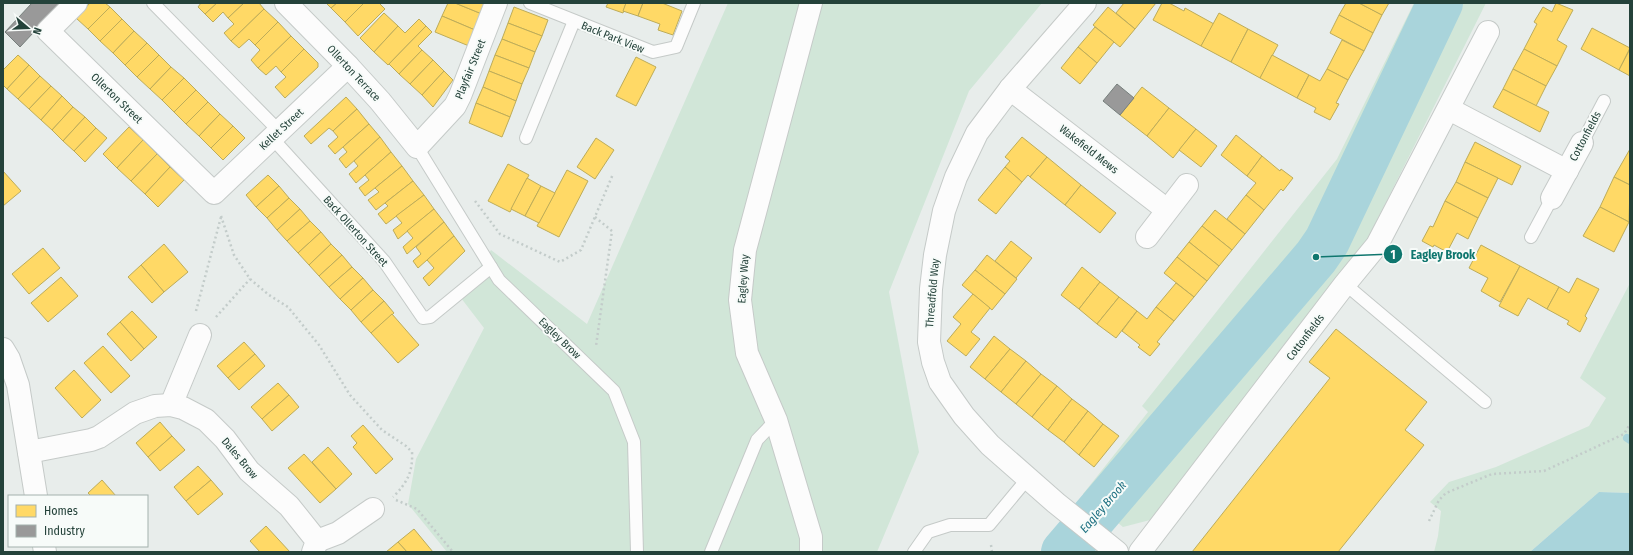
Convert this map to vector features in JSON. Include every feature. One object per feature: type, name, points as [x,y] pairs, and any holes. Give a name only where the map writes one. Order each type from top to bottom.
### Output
[{"type":"street","name":"Ollerton Street","points":[[76,3],[48,31],[214,193]]},
{"type":"street","name":"Ollerton Terrace","points":[[286,3],[380,101],[417,147]]},
{"type":"street","name":"Playfair Street","points":[[417,147],[455,106],[496,3]]},
{"type":"street","name":"Eagley Way","points":[[811,3],[745,250],[740,300],[747,353],[776,420],[811,537],[811,552]]},
{"type":"street","name":"Threadfold Way","points":[[1085,3],[1010,89],[977,133],[956,176],[944,211],[935,255],[931,289],[929,342],[933,362],[940,382],[964,416],[990,444],[1056,503],[1116,551]]},
{"type":"street","name":"Cottonfields","points":[[1140,552],[1345,284],[1377,245],[1488,32]]},
{"type":"street","name":"Kellet Street","points":[[214,193],[348,66]]},
{"type":"street","name":"Wakefield Mews","points":[[1010,89],[1167,210]]},
{"type":"street","name":"Cottonfields","points":[[1449,109],[1567,171]]},
{"type":"street","name":"Cottonfields","points":[[1552,198],[1582,143]]},
{"type":"street","points":[[1147,237],[1187,185]]},
{"type":"street","points":[[171,405],[200,335]]},
{"type":"street","points":[[3,349],[9,359],[18,385],[36,495]]},
{"type":"street","name":"Dales Brow","points":[[30,452],[91,440],[99,437],[135,413],[154,406],[171,405],[183,408],[206,420],[225,439],[249,471],[289,506],[315,546],[338,533],[373,509]]},
{"type":"lane","name":"Back Ollerton Street","points":[[153,3],[276,135],[384,261],[423,318],[430,317],[491,267]]},
{"type":"lane","name":"Back Park View","points":[[530,3],[653,52],[676,47],[694,3]]},
{"type":"lane","points":[[526,138],[574,21]]},
{"type":"lane","name":"Cottonfields","points":[[1582,143],[1604,101]]},
{"type":"lane","name":"Eagley Brow","points":[[417,147],[499,280],[614,391],[634,442],[637,552]]},
{"type":"lane","name":"Cottonfields","points":[[1531,237],[1552,198]]},
{"type":"lane","points":[[1345,284],[1485,402]]},
{"type":"lane","points":[[711,552],[757,440],[776,420]]},
{"type":"lane","points":[[914,552],[928,532],[950,525],[989,525],[1028,478]]},
{"type":"path","points":[[473,197],[500,234],[560,262],[581,250],[613,174]]},
{"type":"path","points":[[214,193],[234,255],[250,279],[269,295],[288,307],[320,345],[350,395],[382,430],[406,446],[412,452],[413,464],[408,478],[402,488],[392,498],[417,510],[453,552]]},
{"type":"path","points":[[200,335],[196,311],[222,216]]},
{"type":"path","points":[[595,217],[612,231],[596,345],[606,383]]},
{"type":"path","points":[[200,335],[250,279]]},
{"type":"path","points":[[1429,521],[1438,500],[1446,493],[1492,474],[1544,471],[1624,434],[1630,424]]},
{"type":"green space","points":[[728,3],[1042,3],[969,91],[889,292],[919,452],[877,552],[447,552],[408,504],[416,459],[484,328],[461,298],[491,250],[587,324]]},
{"type":"green space","points":[[1414,3],[1486,3],[1368,238],[1150,520],[1123,527],[1083,494],[1148,412],[1142,406],[1337,159]]},
{"type":"green space","points":[[1630,283],[1630,493],[1599,492],[1530,552],[1434,552],[1438,536],[1441,511],[1430,502],[1449,482],[1496,467],[1589,426],[1606,398],[1580,378]]},
{"type":"green space","points":[[1060,528],[1086,552],[1048,552]]},
{"type":"water","points":[[1599,492],[1630,493],[1630,552],[1530,552]]},
{"type":"building: Homes","points":[[90,3],[105,3],[110,7],[88,29],[76,18]]},
{"type":"building: Homes","points":[[201,3],[217,3],[205,14],[198,7]]},
{"type":"building: Homes","points":[[217,3],[244,3],[228,18],[223,12],[213,22],[205,14]]},
{"type":"building: Homes","points":[[244,3],[259,3],[264,9],[231,41],[224,33],[234,24],[228,18]]},
{"type":"building: Homes","points":[[326,3],[337,3],[331,8]]},
{"type":"building: Homes","points":[[337,3],[364,3],[345,22],[331,8]]},
{"type":"building: Homes","points":[[364,3],[379,3],[385,9],[358,36],[345,22]]},
{"type":"building: Homes","points":[[448,3],[455,3],[482,14],[475,30],[442,16]]},
{"type":"building: Homes","points":[[455,3],[487,3],[482,14]]},
{"type":"building: Homes","points":[[608,3],[626,3],[623,13],[606,7]]},
{"type":"building: Homes","points":[[626,3],[643,3],[638,16],[623,11]]},
{"type":"building: Homes","points":[[643,3],[662,3],[682,11],[673,35],[658,30],[660,24],[638,16]]},
{"type":"building: Homes","points":[[1124,3],[1156,3],[1135,29],[1116,13]]},
{"type":"building: Homes","points":[[1162,3],[1169,3],[1184,11],[1185,8],[1214,24],[1201,46],[1153,20]]},
{"type":"building: Homes","points":[[1346,3],[1359,3],[1382,15],[1373,33],[1339,15]]},
{"type":"building: Homes","points":[[1359,3],[1389,3],[1382,15]]},
{"type":"building: Homes","points":[[1556,3],[1573,10],[1557,40],[1567,46],[1557,66],[1524,49],[1537,24],[1534,22],[1543,7],[1552,12]]},
{"type":"building: Homes","points":[[110,7],[122,19],[100,41],[88,29]]},
{"type":"building: Homes","points":[[514,7],[548,20],[542,36],[508,23]]},
{"type":"building: Homes","points":[[1108,7],[1135,29],[1120,47],[1093,25]]},
{"type":"building: Homes","points":[[264,9],[278,22],[255,45],[249,39],[239,48],[231,41]]},
{"type":"building: Homes","points":[[384,13],[398,26],[374,52],[360,38]]},
{"type":"building: Homes","points":[[1219,13],[1248,29],[1231,62],[1201,46]]},
{"type":"building: Homes","points":[[1339,15],[1373,33],[1364,51],[1330,33]]},
{"type":"building: Homes","points":[[442,16],[475,30],[469,46],[435,32]]},
{"type":"building: Homes","points":[[122,19],[134,31],[113,53],[100,41]]},
{"type":"building: Homes","points":[[419,19],[426,26],[388,65],[374,52],[398,26],[405,33]]},
{"type":"building: Homes","points":[[278,22],[291,36],[258,68],[251,60],[260,50],[255,45]]},
{"type":"building: Homes","points":[[508,23],[542,36],[535,52],[502,39]]},
{"type":"building: Homes","points":[[426,26],[432,32],[418,46],[422,50],[399,74],[389,64]]},
{"type":"building: Homes","points":[[1095,27],[1114,42],[1097,63],[1078,47]]},
{"type":"building: Homes","points":[[1592,28],[1630,48],[1619,70],[1581,49]]},
{"type":"building: Homes","points":[[1248,29],[1278,45],[1260,78],[1231,62]]},
{"type":"building: Homes","points":[[134,31],[147,43],[125,65],[113,53]]},
{"type":"building: Homes","points":[[291,36],[304,49],[281,72],[276,66],[266,75],[258,68]]},
{"type":"building: Homes","points":[[502,39],[535,52],[529,68],[495,55]]},
{"type":"building: Homes","points":[[1342,40],[1364,51],[1348,80],[1327,69]]},
{"type":"building: Homes","points":[[147,43],[159,55],[137,77],[125,65]]},
{"type":"building: Homes","points":[[1078,47],[1097,63],[1080,84],[1061,68]]},
{"type":"building: Homes","points":[[304,49],[318,63],[318,67],[285,98],[275,87],[286,77],[281,72]]},
{"type":"building: Homes","points":[[1524,49],[1557,66],[1546,86],[1513,69]]},
{"type":"building: Homes","points":[[1630,49],[1630,76],[1619,70]]},
{"type":"building: Homes","points":[[422,50],[433,60],[410,84],[399,74]]},
{"type":"building: Homes","points":[[18,55],[29,65],[7,89],[3,85],[3,70]]},
{"type":"building: Homes","points":[[159,55],[171,67],[150,89],[137,77]]},
{"type":"building: Homes","points":[[495,55],[529,68],[522,84],[489,71]]},
{"type":"building: Homes","points":[[1272,55],[1309,75],[1297,98],[1260,78]]},
{"type":"building: Homes","points":[[636,57],[656,67],[636,106],[616,96]]},
{"type":"building: Homes","points":[[433,60],[444,71],[422,95],[410,84]]},
{"type":"building: Homes","points":[[29,65],[40,76],[18,99],[7,89]]},
{"type":"building: Homes","points":[[171,67],[184,78],[162,100],[150,89]]},
{"type":"building: Homes","points":[[1327,69],[1348,80],[1336,103],[1339,104],[1330,120],[1314,112],[1316,108],[1297,98],[1309,75],[1320,81]]},
{"type":"building: Homes","points":[[1513,69],[1546,86],[1536,106],[1503,89]]},
{"type":"building: Homes","points":[[444,71],[453,80],[433,107],[422,95]]},
{"type":"building: Homes","points":[[489,71],[522,84],[516,101],[483,87]]},
{"type":"building: Homes","points":[[40,76],[51,86],[29,109],[18,99]]},
{"type":"building: Homes","points":[[184,78],[196,90],[174,112],[162,100]]},
{"type":"building: Homes","points":[[51,86],[62,96],[41,120],[29,109]]},
{"type":"building: Homes","points":[[483,87],[516,101],[510,117],[476,103]]},
{"type":"building: Homes","points":[[1142,87],[1169,108],[1147,136],[1120,115]]},
{"type":"building: Homes","points":[[1503,89],[1549,112],[1540,132],[1493,107]]},
{"type":"building: Homes","points":[[196,90],[208,102],[186,124],[174,112]]},
{"type":"building: Homes","points":[[62,96],[73,107],[52,130],[41,120]]},
{"type":"building: Homes","points":[[346,97],[357,109],[333,131],[329,128],[311,144],[304,136]]},
{"type":"building: Homes","points":[[208,102],[220,114],[199,136],[186,124]]},
{"type":"building: Homes","points":[[476,103],[510,117],[502,137],[469,123]]},
{"type":"building: Homes","points":[[73,107],[85,117],[63,141],[52,130]]},
{"type":"building: Homes","points":[[1169,108],[1196,129],[1173,158],[1147,136]]},
{"type":"building: Homes","points":[[357,109],[369,124],[335,154],[328,146],[338,137],[333,131]]},
{"type":"building: Homes","points":[[220,114],[233,126],[211,148],[199,136]]},
{"type":"building: Homes","points":[[85,117],[96,128],[74,151],[63,141]]},
{"type":"building: Homes","points":[[369,124],[380,137],[346,168],[339,159],[347,152],[343,147]]},
{"type":"building: Homes","points":[[233,126],[245,138],[223,160],[211,148]]},
{"type":"building: Homes","points":[[129,127],[143,140],[117,168],[103,154]]},
{"type":"building: Homes","points":[[96,128],[107,138],[85,162],[74,151]]},
{"type":"building: Homes","points":[[1196,129],[1217,146],[1201,167],[1179,150]]},
{"type":"building: Homes","points":[[1236,135],[1262,156],[1247,176],[1221,155]]},
{"type":"building: Homes","points":[[380,137],[391,152],[356,183],[349,174],[358,166],[354,161]]},
{"type":"building: Homes","points":[[1022,137],[1047,157],[1030,177],[1028,175],[1022,182],[1005,167],[1010,161],[1005,157]]},
{"type":"building: Homes","points":[[596,138],[614,150],[595,179],[577,167]]},
{"type":"building: Homes","points":[[143,140],[157,154],[131,181],[117,168]]},
{"type":"building: Homes","points":[[1475,142],[1521,166],[1512,185],[1465,162]]},
{"type":"building: Homes","points":[[1630,149],[1630,185],[1614,177]]},
{"type":"building: Homes","points":[[391,152],[402,166],[365,196],[359,188],[369,180],[365,175]]},
{"type":"building: Homes","points":[[157,154],[170,167],[145,194],[131,181]]},
{"type":"building: Homes","points":[[1262,156],[1280,171],[1281,169],[1293,178],[1283,191],[1281,189],[1264,210],[1246,195],[1256,183],[1247,176]]},
{"type":"building: Homes","points":[[1047,157],[1081,185],[1065,205],[1030,177]]},
{"type":"building: Homes","points":[[1465,162],[1498,178],[1488,198],[1456,182]]},
{"type":"building: Homes","points":[[508,164],[529,175],[510,212],[488,201]]},
{"type":"building: Homes","points":[[402,166],[413,181],[376,210],[368,200],[379,192],[375,188]]},
{"type":"building: Homes","points":[[170,167],[184,180],[158,207],[145,194]]},
{"type":"building: Homes","points":[[1005,167],[1022,182],[996,214],[978,200]]},
{"type":"building: Homes","points":[[567,170],[588,181],[559,237],[537,226]]},
{"type":"building: Homes","points":[[3,171],[21,191],[3,206]]},
{"type":"building: Homes","points":[[268,175],[279,186],[256,207],[246,195]]},
{"type":"building: Homes","points":[[1614,177],[1630,185],[1629,222],[1600,207]]},
{"type":"building: Homes","points":[[527,178],[541,186],[525,216],[511,209]]},
{"type":"building: Homes","points":[[413,181],[424,195],[386,224],[378,214],[388,206],[385,203]]},
{"type":"building: Homes","points":[[1456,182],[1488,198],[1478,218],[1445,201]]},
{"type":"building: Homes","points":[[1081,185],[1116,213],[1100,233],[1065,205]]},
{"type":"building: Homes","points":[[279,186],[289,198],[267,218],[256,207]]},
{"type":"building: Homes","points":[[541,186],[555,193],[539,223],[525,216]]},
{"type":"building: Homes","points":[[424,195],[434,209],[398,239],[393,230],[402,223],[396,216]]},
{"type":"building: Homes","points":[[1246,195],[1264,210],[1245,234],[1227,219]]},
{"type":"building: Homes","points":[[289,198],[300,209],[277,230],[267,218]]},
{"type":"building: Homes","points":[[1445,201],[1478,218],[1468,239],[1457,233],[1447,252],[1422,241],[1430,226],[1433,227]]},
{"type":"building: Homes","points":[[1600,207],[1629,222],[1614,252],[1583,236]]},
{"type":"building: Homes","points":[[300,209],[310,221],[287,241],[277,230]]},
{"type":"building: Homes","points":[[434,209],[444,222],[407,254],[403,247],[413,238],[407,231]]},
{"type":"building: Homes","points":[[1215,210],[1245,234],[1232,250],[1202,226]]},
{"type":"building: Homes","points":[[310,221],[321,232],[298,253],[287,241]]},
{"type":"building: Homes","points":[[444,222],[454,236],[418,268],[413,261],[421,254],[416,247]]},
{"type":"building: Homes","points":[[1202,226],[1232,250],[1219,266],[1189,242]]},
{"type":"building: Homes","points":[[321,232],[331,244],[309,265],[298,253]]},
{"type":"building: Homes","points":[[454,236],[465,251],[429,286],[423,278],[434,268],[427,260]]},
{"type":"building: Homes","points":[[1011,241],[1032,258],[1016,278],[995,261]]},
{"type":"building: Homes","points":[[1189,242],[1219,266],[1207,281],[1177,257]]},
{"type":"building: Homes","points":[[164,244],[188,272],[164,292],[141,265]]},
{"type":"building: Homes","points":[[331,244],[342,255],[319,276],[309,265]]},
{"type":"building: Homes","points":[[1481,245],[1520,266],[1500,302],[1481,291],[1488,278],[1469,268]]},
{"type":"building: Homes","points":[[43,248],[60,268],[29,294],[12,274]]},
{"type":"building: Homes","points":[[342,255],[352,267],[329,287],[319,276]]},
{"type":"building: Homes","points":[[987,255],[1017,279],[1005,294],[975,270]]},
{"type":"building: Homes","points":[[1177,257],[1207,281],[1194,297],[1164,273]]},
{"type":"building: Homes","points":[[141,265],[164,292],[152,303],[128,277]]},
{"type":"building: Homes","points":[[1520,266],[1559,287],[1547,309],[1528,298],[1518,316],[1499,306]]},
{"type":"building: Homes","points":[[352,267],[363,278],[340,299],[329,287]]},
{"type":"building: Homes","points":[[1082,267],[1100,282],[1079,309],[1061,295]]},
{"type":"building: Homes","points":[[975,270],[1005,294],[992,310],[962,285]]},
{"type":"building: Homes","points":[[61,277],[78,296],[48,322],[31,303]]},
{"type":"building: Homes","points":[[363,278],[373,290],[351,310],[340,299]]},
{"type":"building: Homes","points":[[1577,278],[1599,289],[1585,316],[1587,318],[1580,332],[1567,324],[1569,321],[1547,309],[1559,287],[1569,293]]},
{"type":"building: Homes","points":[[1100,282],[1119,297],[1097,324],[1079,309]]},
{"type":"building: Homes","points":[[1176,283],[1194,297],[1174,321],[1156,307]]},
{"type":"building: Homes","points":[[373,290],[384,301],[361,322],[351,310]]},
{"type":"building: Homes","points":[[973,294],[990,308],[971,332],[980,339],[966,356],[947,341],[961,324],[953,317]]},
{"type":"building: Homes","points":[[1119,297],[1137,311],[1116,338],[1097,324]]},
{"type":"building: Homes","points":[[384,301],[394,313],[371,333],[361,322]]},
{"type":"building: Homes","points":[[1156,307],[1174,321],[1157,342],[1160,344],[1150,356],[1138,347],[1140,345],[1122,331],[1137,311],[1147,319]]},
{"type":"building: Homes","points":[[132,311],[157,337],[144,349],[120,322]]},
{"type":"building: Homes","points":[[392,314],[419,345],[398,363],[371,333]]},
{"type":"building: Homes","points":[[120,322],[144,349],[131,361],[107,334]]},
{"type":"building: Homes","points":[[1336,329],[1427,402],[1405,430],[1424,445],[1338,552],[1192,552],[1330,378],[1309,362]]},
{"type":"building: Homes","points":[[994,336],[1010,349],[985,379],[970,367]]},
{"type":"building: Homes","points":[[244,342],[255,354],[228,378],[217,366]]},
{"type":"building: Homes","points":[[103,346],[130,376],[111,393],[84,363]]},
{"type":"building: Homes","points":[[1010,349],[1026,361],[1001,392],[985,379]]},
{"type":"building: Homes","points":[[255,354],[265,366],[239,390],[228,378]]},
{"type":"building: Homes","points":[[1026,361],[1041,374],[1016,404],[1001,392]]},
{"type":"building: Homes","points":[[74,370],[101,400],[82,418],[55,388]]},
{"type":"building: Homes","points":[[1041,374],[1057,386],[1032,417],[1016,404]]},
{"type":"building: Homes","points":[[278,383],[289,395],[262,419],[251,407]]},
{"type":"building: Homes","points":[[1057,386],[1072,399],[1048,430],[1032,417]]},
{"type":"building: Homes","points":[[289,395],[299,407],[272,431],[262,419]]},
{"type":"building: Homes","points":[[1072,399],[1088,411],[1064,442],[1048,430]]},
{"type":"building: Homes","points":[[1088,411],[1103,424],[1079,455],[1064,442]]},
{"type":"building: Homes","points":[[160,422],[172,436],[148,457],[136,443]]},
{"type":"building: Homes","points":[[1103,424],[1119,436],[1094,467],[1079,455]]},
{"type":"building: Homes","points":[[363,425],[393,459],[376,474],[353,447],[357,443],[351,436]]},
{"type":"building: Homes","points":[[172,436],[185,450],[160,471],[148,457]]},
{"type":"building: Homes","points":[[328,447],[352,474],[336,489],[312,462]]},
{"type":"building: Homes","points":[[304,454],[336,489],[320,503],[288,468]]},
{"type":"building: Homes","points":[[198,466],[211,480],[186,501],[174,487]]},
{"type":"building: Homes","points":[[102,480],[115,495],[90,495],[88,493]]},
{"type":"building: Homes","points":[[211,480],[223,494],[198,515],[186,501]]},
{"type":"building: Homes","points":[[266,526],[290,552],[260,552],[250,541]]},
{"type":"building: Homes","points":[[414,529],[433,552],[407,552],[398,542]]},
{"type":"building: Homes","points":[[398,542],[407,552],[386,552]]},
{"type":"building: Industry","points":[[32,3],[57,3],[59,5],[20,47],[5,32]]},
{"type":"building: Industry","points":[[1117,84],[1134,98],[1120,115],[1103,101]]},
{"type":"waterway","name":"Eagley Brook","points":[[1064,552],[1316,257],[1327,241],[1440,3]]},
{"type":"place","name":"Eagley Brook","points":[[1316,257]]}]
